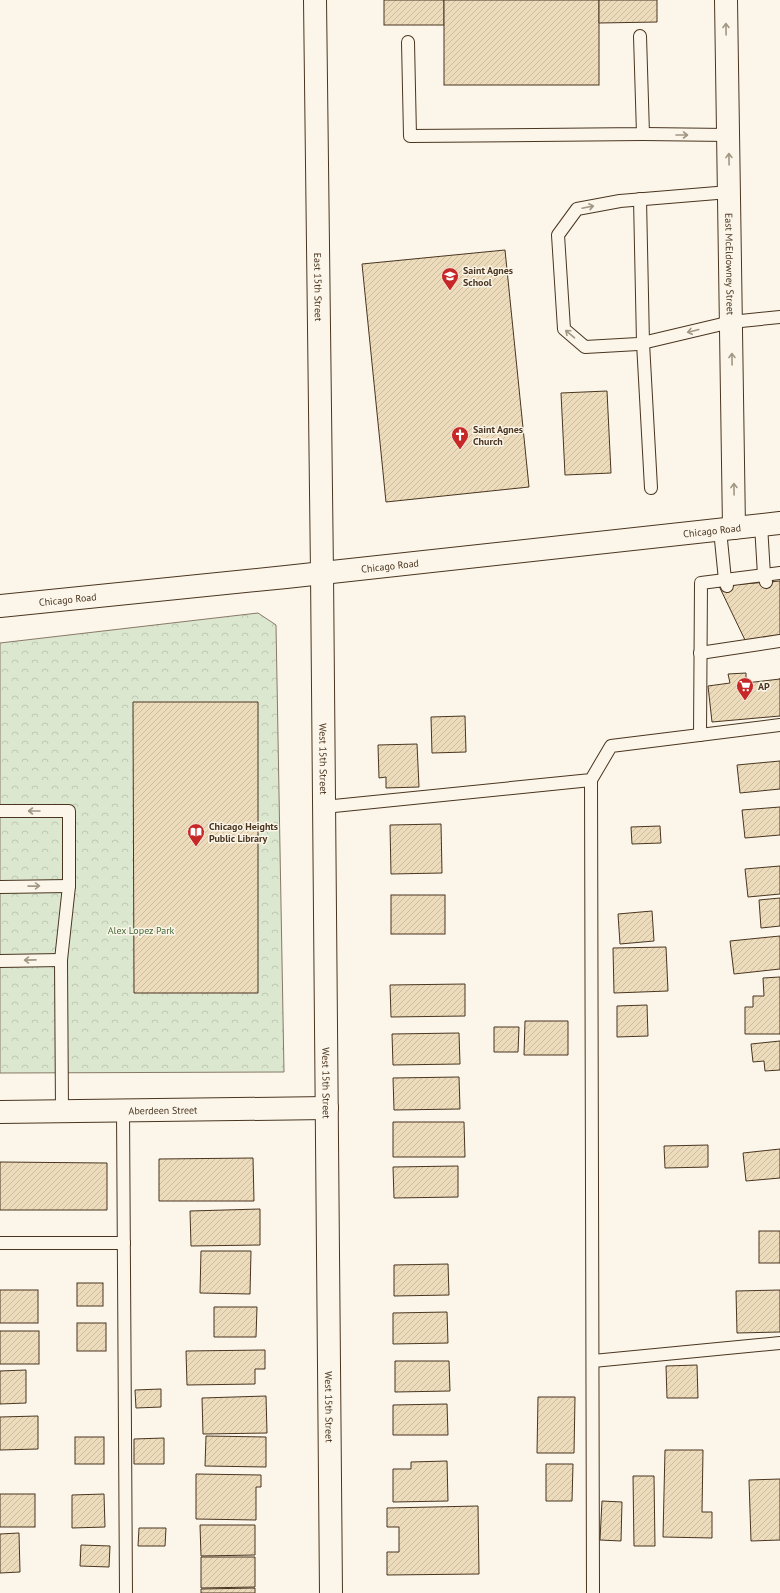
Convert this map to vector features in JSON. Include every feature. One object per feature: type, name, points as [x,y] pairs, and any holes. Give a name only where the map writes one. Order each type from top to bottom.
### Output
[{"type":"street","name":"East 15th Street","points":[[314,0],[322,573]]},
{"type":"street","name":"East McEldowney Street","points":[[726,0],[731,322],[727,529]]},
{"type":"street","name":"Chicago Road","points":[[0,606],[322,573],[771,524]]},
{"type":"street","name":"West 15th Street","points":[[322,573],[331,1593]]},
{"type":"street","name":"Aberdeen Street","points":[[0,1112],[326,1108]]},
{"type":"lane","points":[[640,36],[643,134]]},
{"type":"lane","points":[[408,42],[410,136],[643,134],[728,135]]},
{"type":"lane","points":[[729,192],[620,201],[577,209],[558,235],[564,329],[585,347],[643,343],[731,322],[780,316]]},
{"type":"lane","points":[[640,199],[643,343],[651,488]]},
{"type":"lane","points":[[765,579],[771,524]]},
{"type":"lane","points":[[726,583],[727,529]]},
{"type":"lane","points":[[700,735],[701,583],[726,583],[765,579],[780,573]]},
{"type":"lane","points":[[700,653],[755,640],[780,641]]},
{"type":"lane","points":[[593,1593],[591,780],[611,746],[780,725]]},
{"type":"lane","points":[[324,807],[591,780]]},
{"type":"lane","points":[[0,812],[69,811],[69,886],[60,960],[62,1111]]},
{"type":"lane","points":[[0,887],[69,886]]},
{"type":"lane","points":[[0,961],[60,960]]},
{"type":"lane","points":[[123,1110],[126,1593]]},
{"type":"lane","points":[[0,1243],[124,1243]]},
{"type":"lane","points":[[593,1361],[780,1343]]},
{"type":"green space","name":"Alex Lopez Park","points":[[258,613],[276,625],[284,1072],[0,1073],[0,643]]},
{"type":"building","points":[[384,0],[444,0],[444,25],[384,25]]},
{"type":"building","points":[[444,0],[599,0],[599,85],[444,85]]},
{"type":"building","points":[[599,0],[657,0],[657,22],[599,23]]},
{"type":"building","points":[[505,250],[529,487],[386,502],[362,264]]},
{"type":"building","points":[[607,391],[611,473],[565,475],[561,393]]},
{"type":"building","points":[[780,581],[780,635],[745,640],[719,586]]},
{"type":"building","name":"AP","points":[[746,673],[746,683],[780,679],[780,716],[712,722],[708,686],[730,683],[728,674]]},
{"type":"building","name":"Chicago Heights Public Library","points":[[133,702],[258,702],[258,993],[134,993]]},
{"type":"building","points":[[465,716],[466,752],[432,753],[431,717]]},
{"type":"building","points":[[417,744],[419,787],[386,788],[386,777],[379,778],[378,745]]},
{"type":"building","points":[[780,761],[780,789],[740,793],[737,765]]},
{"type":"building","points":[[780,807],[780,835],[745,838],[742,810]]},
{"type":"building","points":[[441,824],[442,873],[391,874],[390,825]]},
{"type":"building","points":[[660,826],[661,843],[632,844],[631,827]]},
{"type":"building","points":[[780,866],[780,894],[748,897],[745,869]]},
{"type":"building","points":[[391,895],[445,895],[445,934],[391,934]]},
{"type":"building","points":[[780,898],[780,926],[761,928],[759,900]]},
{"type":"building","points":[[652,911],[654,941],[620,944],[618,914]]},
{"type":"building","points":[[780,936],[780,969],[734,974],[730,941]]},
{"type":"building","points":[[666,947],[668,991],[614,993],[613,948]]},
{"type":"building","points":[[780,977],[780,1034],[745,1034],[745,1007],[753,1007],[753,996],[764,996],[763,978]]},
{"type":"building","points":[[465,984],[465,1016],[391,1017],[390,985]]},
{"type":"building","points":[[647,1005],[648,1036],[617,1037],[617,1006]]},
{"type":"building","points":[[525,1021],[568,1021],[568,1055],[524,1055]]},
{"type":"building","points":[[494,1027],[519,1027],[518,1052],[494,1052]]},
{"type":"building","points":[[459,1033],[460,1064],[393,1065],[392,1034]]},
{"type":"building","points":[[780,1041],[780,1070],[765,1071],[764,1061],[753,1062],[751,1044]]},
{"type":"building","points":[[459,1077],[460,1109],[394,1110],[393,1078]]},
{"type":"building","points":[[393,1122],[464,1122],[465,1157],[393,1157]]},
{"type":"building","points":[[708,1145],[708,1167],[665,1168],[664,1146]]},
{"type":"building","points":[[780,1149],[780,1178],[746,1181],[743,1153]]},
{"type":"building","points":[[253,1158],[254,1201],[159,1201],[159,1159]]},
{"type":"building","points":[[0,1162],[107,1163],[107,1210],[0,1210]]},
{"type":"building","points":[[458,1166],[458,1197],[394,1198],[393,1167]]},
{"type":"building","points":[[260,1209],[260,1245],[191,1246],[190,1211]]},
{"type":"building","points":[[759,1231],[780,1231],[780,1263],[759,1263]]},
{"type":"building","points":[[201,1251],[251,1251],[250,1294],[200,1293]]},
{"type":"building","points":[[448,1264],[449,1295],[394,1296],[394,1265]]},
{"type":"building","points":[[77,1283],[103,1283],[103,1306],[77,1306]]},
{"type":"building","points":[[0,1290],[38,1290],[38,1323],[0,1323]]},
{"type":"building","points":[[780,1290],[780,1332],[737,1333],[736,1291]]},
{"type":"building","points":[[214,1307],[257,1307],[256,1337],[214,1337]]},
{"type":"building","points":[[447,1312],[448,1343],[393,1344],[393,1313]]},
{"type":"building","points":[[77,1323],[106,1323],[106,1351],[77,1351]]},
{"type":"building","points":[[0,1331],[39,1331],[39,1364],[0,1364]]},
{"type":"building","points":[[265,1350],[265,1369],[255,1369],[255,1384],[187,1385],[186,1351]]},
{"type":"building","points":[[395,1361],[449,1361],[450,1391],[395,1392]]},
{"type":"building","points":[[697,1365],[698,1398],[667,1398],[666,1366]]},
{"type":"building","points":[[26,1370],[26,1403],[0,1404],[0,1371]]},
{"type":"building","points":[[161,1389],[161,1407],[136,1408],[135,1390]]},
{"type":"building","points":[[266,1396],[267,1433],[203,1434],[202,1398]]},
{"type":"building","points":[[538,1397],[575,1397],[574,1453],[537,1453]]},
{"type":"building","points":[[447,1404],[448,1435],[393,1435],[393,1405]]},
{"type":"building","points":[[38,1416],[38,1449],[0,1450],[0,1417]]},
{"type":"building","points":[[206,1436],[266,1437],[266,1467],[205,1466]]},
{"type":"building","points":[[75,1437],[104,1437],[104,1464],[75,1464]]},
{"type":"building","points":[[164,1438],[164,1464],[134,1464],[134,1439]]},
{"type":"building","points":[[665,1450],[703,1450],[702,1512],[712,1512],[712,1538],[663,1537]]},
{"type":"building","points":[[447,1461],[448,1501],[393,1502],[393,1469],[411,1469],[411,1462]]},
{"type":"building","points":[[546,1464],[573,1464],[572,1501],[546,1501]]},
{"type":"building","points":[[196,1474],[261,1475],[261,1487],[256,1487],[256,1520],[196,1519]]},
{"type":"building","points":[[633,1476],[654,1476],[655,1546],[634,1546]]},
{"type":"building","points":[[780,1479],[780,1540],[751,1541],[749,1480]]},
{"type":"building","points":[[0,1494],[35,1494],[35,1527],[0,1527]]},
{"type":"building","points":[[104,1494],[105,1527],[72,1528],[72,1495]]},
{"type":"building","points":[[602,1501],[622,1502],[621,1541],[600,1540]]},
{"type":"building","points":[[478,1506],[479,1574],[387,1575],[387,1552],[399,1552],[399,1527],[387,1527],[387,1508]]},
{"type":"building","points":[[200,1525],[255,1525],[255,1555],[201,1556]]},
{"type":"building","points":[[139,1528],[166,1528],[165,1546],[138,1546]]},
{"type":"building","points":[[19,1533],[20,1572],[0,1573],[0,1534]]},
{"type":"building","points":[[81,1545],[110,1546],[109,1567],[80,1566]]},
{"type":"building","points":[[201,1557],[255,1557],[255,1587],[201,1588]]},
{"type":"building","points":[[255,1588],[255,1593],[201,1593],[201,1589]]},
{"type":"place","name":"Saint Agnes School","points":[[450,291]]},
{"type":"place","name":"Saint Agnes Church","points":[[460,450]]},
{"type":"place","name":"AP","points":[[745,701]]},
{"type":"place","name":"Chicago Heights Public Library","points":[[196,847]]}]
